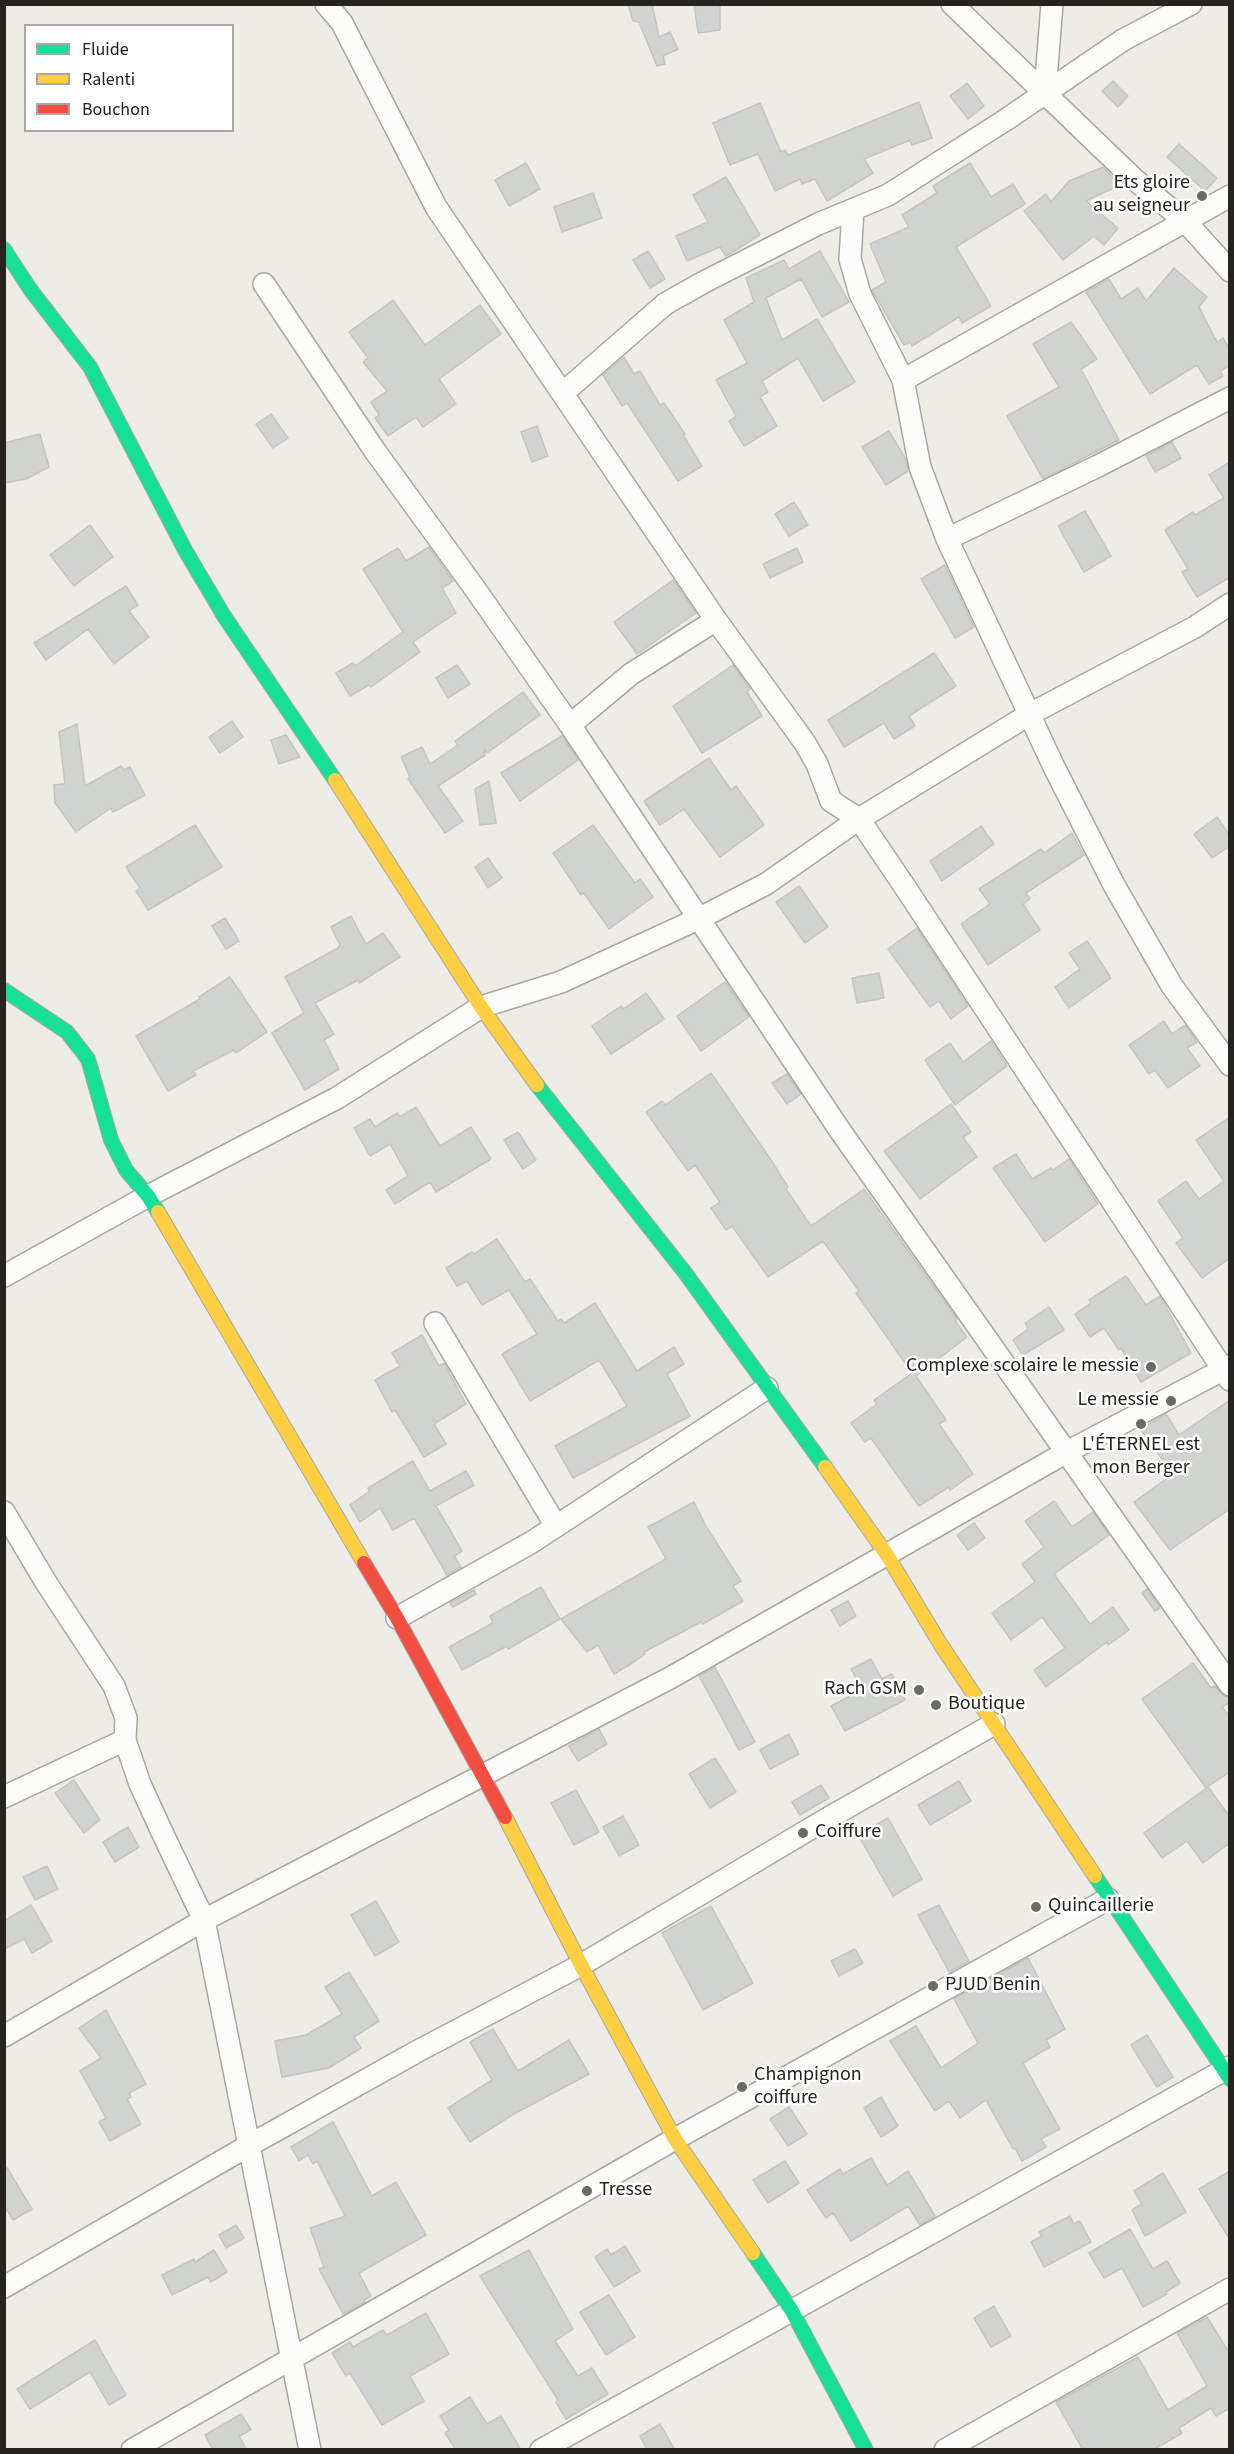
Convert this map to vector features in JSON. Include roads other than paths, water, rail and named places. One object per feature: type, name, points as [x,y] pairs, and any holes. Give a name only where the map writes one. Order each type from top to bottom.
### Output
[{"type":"street","points":[[4,2036],[204,1920],[670,1678],[1065,1453],[1227,1372],[859,819],[831,801],[817,764],[805,743],[716,620],[436,207],[342,23],[326,4]]},
{"type":"street","points":[[952,4],[1134,178],[1185,221],[1230,271]]},
{"type":"street","points":[[1045,92],[1052,4]]},
{"type":"street","points":[[563,393],[665,304],[818,224],[888,195],[1123,40],[1191,4]]},
{"type":"street","points":[[903,380],[1230,196]]},
{"type":"street","points":[[853,210],[850,259],[860,294],[903,380],[920,467],[947,539],[1054,767],[1114,885],[1173,986],[1230,1065]]},
{"type":"street","points":[[6,254],[90,367],[185,550],[224,616],[310,740],[481,1007],[550,1103],[686,1274],[887,1555],[941,1645],[1108,1899],[1228,2072],[541,2450]]},
{"type":"street","points":[[264,284],[375,451],[570,724],[846,1139],[1230,1685]]},
{"type":"street","points":[[947,539],[1098,466],[1230,398]]},
{"type":"street","points":[[4,1276],[148,1196],[337,1098],[481,1007],[561,982],[700,918],[766,884],[859,819],[1030,714],[1195,627],[1230,604]]},
{"type":"street","points":[[570,724],[631,674],[716,620]]},
{"type":"street","points":[[4,990],[67,1032],[88,1059],[111,1140],[126,1170],[148,1196],[397,1618],[483,1774],[581,1965],[675,2139],[792,2311],[866,2450]]},
{"type":"street","points":[[435,1323],[556,1526]]},
{"type":"street","points":[[397,1618],[556,1526],[767,1388]]},
{"type":"street","points":[[4,1512],[47,1584],[114,1686],[126,1718],[125,1740],[161,1830],[204,1920],[310,2450]]},
{"type":"street","points":[[4,2287],[418,2051],[581,1965],[830,1817],[993,1724]]},
{"type":"street","points":[[4,1797],[125,1740]]},
{"type":"street","points":[[132,2450],[675,2139],[1108,1899]]},
{"type":"street","points":[[945,2450],[1230,2289]]},
{"type":"place","name":"Ets gloire au seigneur","points":[[1202,196]]},
{"type":"place","name":"Complexe scolaire le messie","points":[[1151,1367]]},
{"type":"place","name":"Le messie","points":[[1171,1401]]},
{"type":"place","name":"L'ÉTERNEL est mon Berger","points":[[1141,1424]]},
{"type":"place","name":"Rach GSM","points":[[919,1690]]},
{"type":"place","name":"Boutique","points":[[936,1705]]},
{"type":"place","name":"Coiffure","points":[[803,1833]]},
{"type":"place","name":"Quincaillerie","points":[[1036,1907]]},
{"type":"place","name":"PJUD Benin","points":[[933,1986]]},
{"type":"place","name":"Champignon coiffure","points":[[742,2087]]},
{"type":"place","name":"Tresse","points":[[587,2191]]}]
